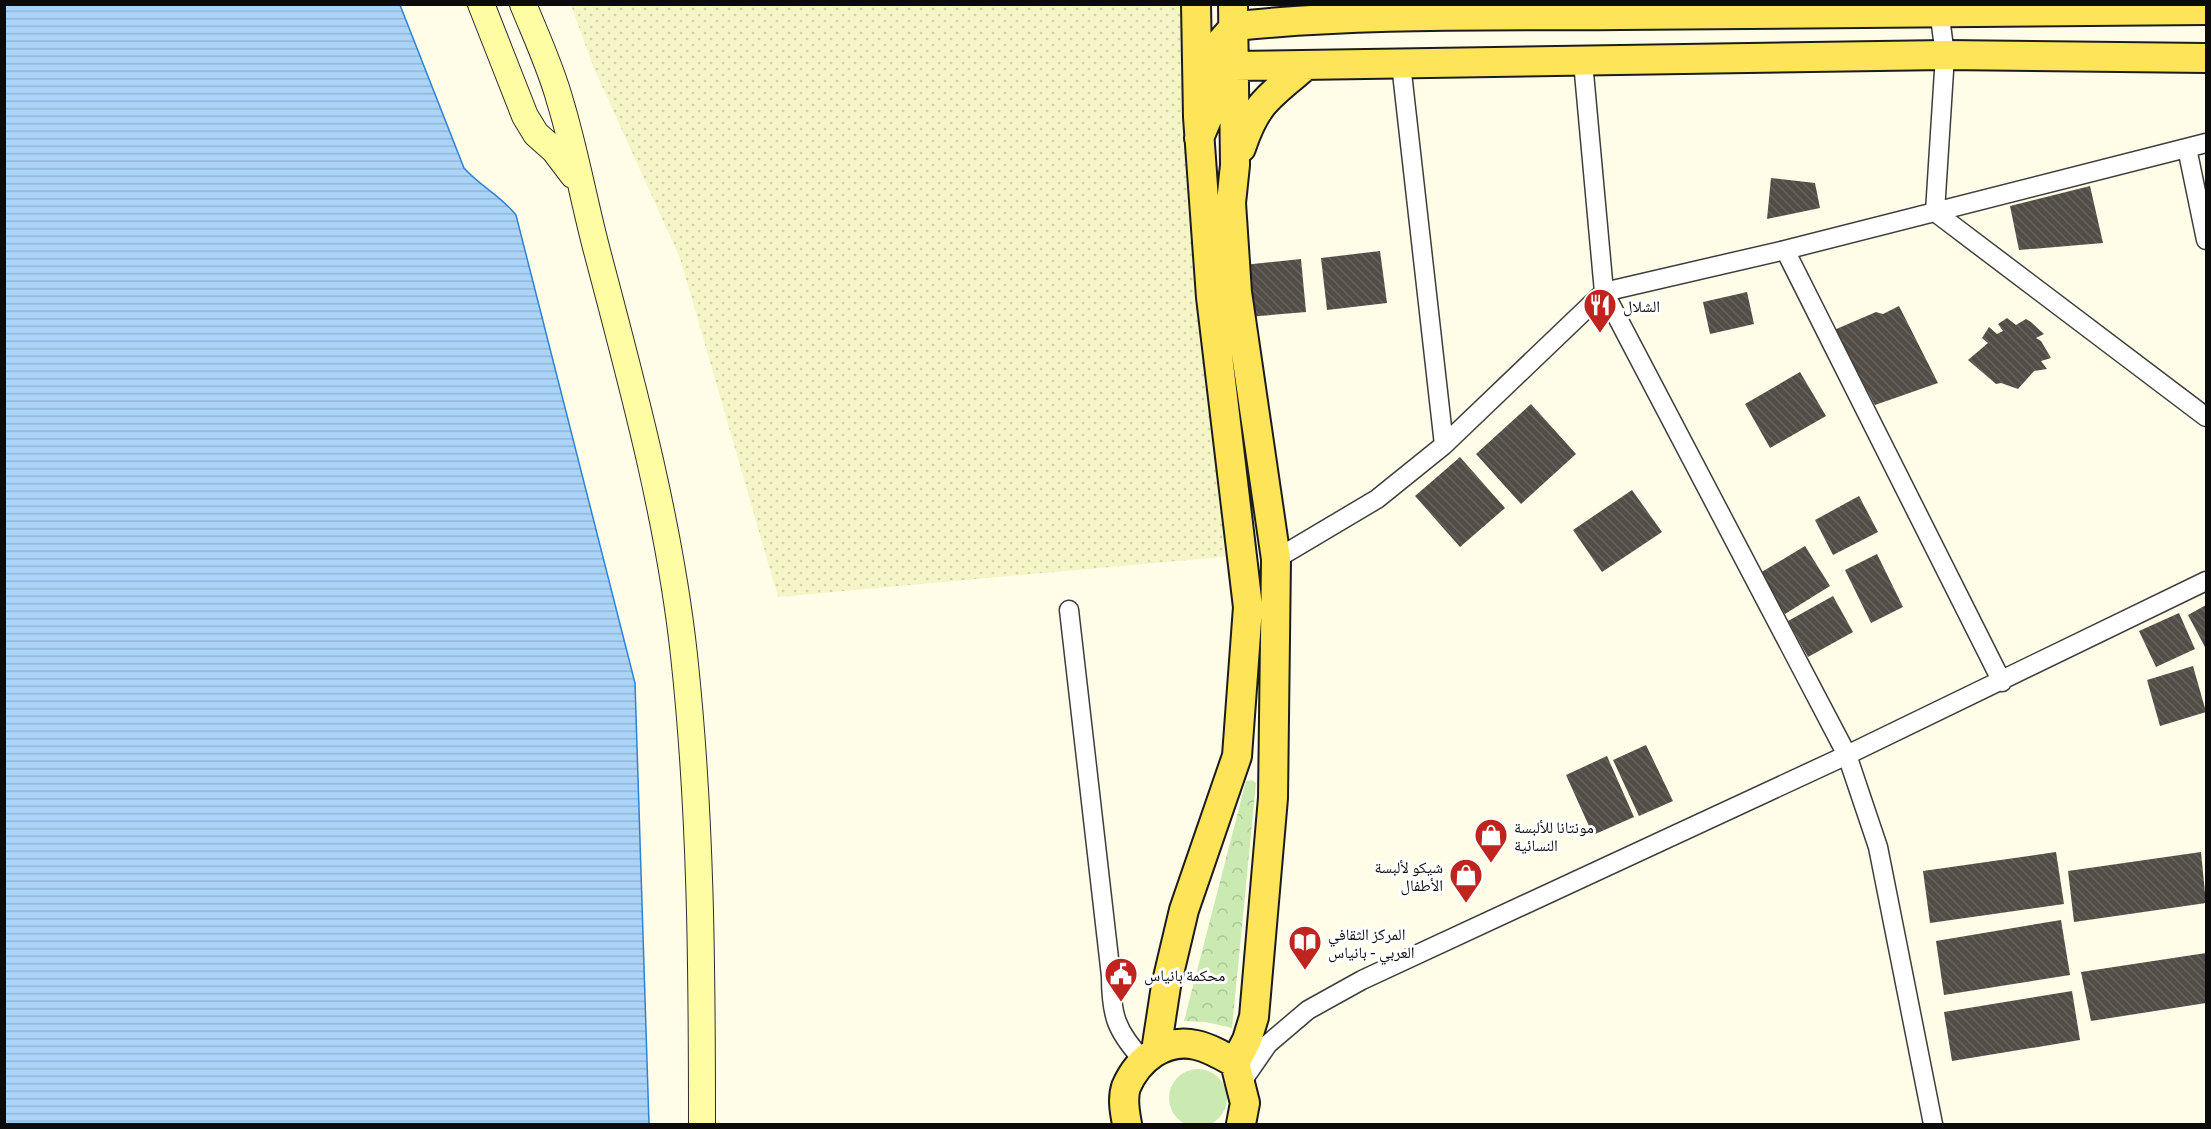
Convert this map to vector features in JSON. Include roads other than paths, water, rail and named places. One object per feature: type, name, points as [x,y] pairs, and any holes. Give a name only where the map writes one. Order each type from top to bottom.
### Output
[{"type":"main road","points":[[1127,1125],[1124,1106],[1126,1088],[1149,1055],[1184,910],[1237,756],[1248,607],[1211,297],[1199,138],[1196,4]]},
{"type":"main road","points":[[1211,4],[1225,57],[1235,165],[1231,203],[1237,292],[1276,559],[1273,798],[1254,1017],[1238,1073],[1245,1103],[1241,1124]]},
{"type":"main road","points":[[1199,138],[1210,112],[1211,79],[1225,57],[1234,15],[1286,12],[1939,7],[2206,10]]},
{"type":"main road","points":[[1225,57],[1306,65],[1945,55],[2206,58]]},
{"type":"main road","points":[[1235,165],[1250,122],[1258,108],[1269,94],[1306,65]]},
{"type":"main road","points":[[1237,756],[1273,755]]},
{"type":"main road","points":[[1149,1055],[1175,1045],[1196,1045],[1238,1073]]},
{"type":"street","points":[[481,4],[525,116],[536,134],[554,150],[579,183]]},
{"type":"street","points":[[523,4],[560,100],[579,183],[633,386],[663,521],[684,653],[694,779],[702,955],[702,1125]]},
{"type":"street","points":[[1935,212],[1945,55],[1939,7]]},
{"type":"street","points":[[1583,62],[1604,292],[1847,755],[1878,847],[1932,1125]]},
{"type":"street","points":[[1401,64],[1444,446]]},
{"type":"street","points":[[1276,559],[1377,499],[1444,446],[1604,292],[1785,250],[2206,143]]},
{"type":"street","points":[[2187,148],[2206,240]]},
{"type":"street","points":[[1935,212],[2203,411],[2206,431]]},
{"type":"street","points":[[1785,250],[2002,682]]},
{"type":"street","points":[[1238,1073],[1308,1010],[1353,985],[2002,682],[2206,581]]},
{"type":"street","points":[[1069,610],[1111,976],[1111,1004],[1124,1040],[1149,1055]]},
{"type":"water","points":[[5,4],[400,5],[464,168],[516,215],[635,683],[649,1124],[5,1124]]},
{"type":"place","name":"الشلال","points":[[1600,334]]},
{"type":"place","name":"مونتانا للألبسة النسائية","points":[[1491,864]]},
{"type":"place","name":"شيكو لألبسة الأطفال","points":[[1466,904]]},
{"type":"place","name":"المركز الثقافي العربي - بانياس","points":[[1305,971]]},
{"type":"place","name":"محكمة بانياس","points":[[1121,1003]]}]
